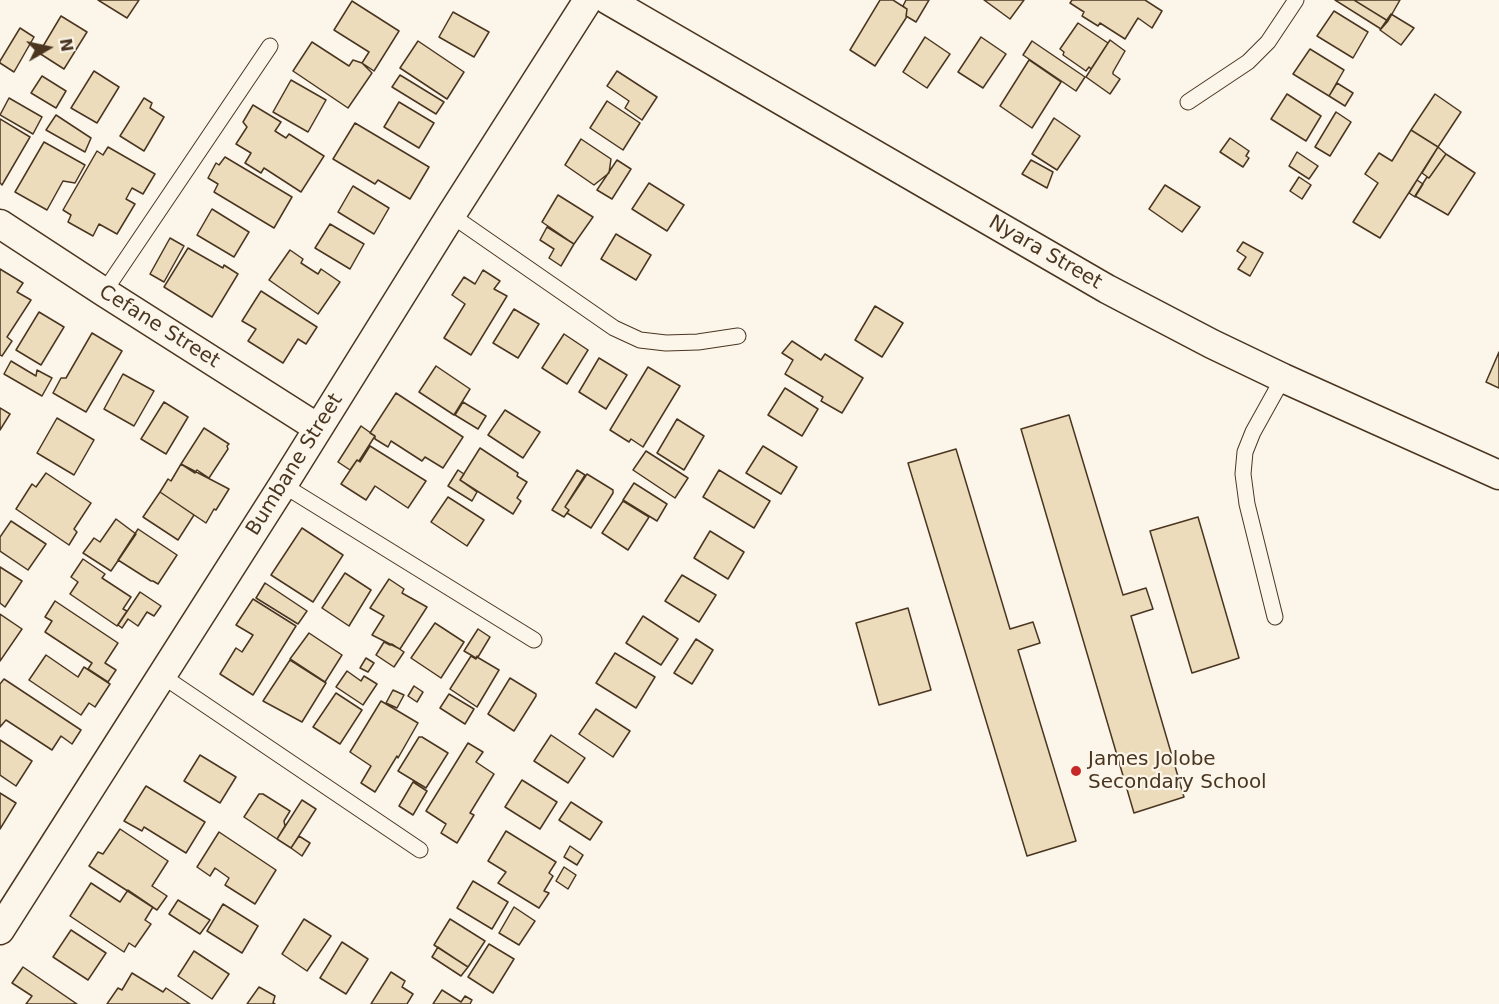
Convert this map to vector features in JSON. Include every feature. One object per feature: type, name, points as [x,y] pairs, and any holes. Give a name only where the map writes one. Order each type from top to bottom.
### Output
[{"type":"street","name":"Bumbane Street","points":[[0,930],[8,897],[161,675],[588,0]]},
{"type":"street","name":"Nyara Street","points":[[608,0],[1107,289],[1283,378],[1499,475]]},
{"type":"street","name":"Cefane Street","points":[[0,224],[318,428]]},
{"type":"lane","points":[[1188,102],[1248,62],[1268,42],[1296,0]]},
{"type":"lane","points":[[104,292],[270,46]]},
{"type":"lane","points":[[451,215],[614,328],[640,340],[666,343],[738,336]]},
{"type":"lane","points":[[1275,617],[1247,504],[1243,474],[1245,452],[1253,432],[1283,378]]},
{"type":"lane","points":[[283,485],[534,640]]},
{"type":"lane","points":[[161,675],[420,850]]},
{"type":"building","points":[[98,0],[139,0],[127,18]]},
{"type":"building","points":[[880,0],[893,0],[907,9],[906,18],[875,66],[850,50]]},
{"type":"building","points":[[906,0],[929,0],[916,22],[906,16],[907,9],[903,6]]},
{"type":"building","points":[[984,0],[1024,0],[1010,19]]},
{"type":"building","points":[[1072,0],[1145,0],[1162,11],[1152,28],[1138,18],[1125,39],[1100,23],[1098,26],[1082,16],[1084,12],[1070,3]]},
{"type":"building","points":[[1335,0],[1354,0],[1388,21],[1381,29]]},
{"type":"building","points":[[1354,0],[1400,0],[1388,21]]},
{"type":"building","points":[[352,1],[399,31],[374,71],[362,63],[369,52],[334,30]]},
{"type":"building","points":[[1334,11],[1368,32],[1353,58],[1317,36]]},
{"type":"building","points":[[453,12],[489,32],[474,57],[439,37]]},
{"type":"building","points":[[1391,14],[1414,28],[1401,45],[1380,30]]},
{"type":"building","points":[[61,16],[87,32],[64,69],[39,53]]},
{"type":"building","points":[[1078,23],[1108,43],[1091,69],[1089,67],[1086,71],[1063,55],[1064,52],[1060,49]]},
{"type":"building","points":[[20,28],[34,37],[14,72],[0,61]]},
{"type":"building","points":[[925,37],[950,54],[927,88],[903,72]]},
{"type":"building","points":[[981,37],[1006,54],[983,88],[958,72]]},
{"type":"building","points":[[1110,40],[1125,51],[1113,72],[1120,79],[1110,94],[1086,77]]},
{"type":"building","points":[[418,41],[464,72],[447,99],[400,68]]},
{"type":"building","points":[[1032,41],[1085,77],[1076,91],[1023,55]]},
{"type":"building","points":[[312,42],[349,66],[353,60],[362,63],[372,73],[348,108],[293,71]]},
{"type":"building","points":[[1310,49],[1344,70],[1329,96],[1293,74]]},
{"type":"building","points":[[1029,60],[1061,82],[1032,128],[1000,106]]},
{"type":"building","points":[[94,71],[119,87],[97,123],[71,108]]},
{"type":"building","points":[[617,71],[657,97],[642,120],[625,108],[629,101],[607,86]]},
{"type":"building","points":[[400,75],[444,102],[436,114],[392,87]]},
{"type":"building","points":[[42,76],[66,91],[56,108],[31,93]]},
{"type":"building","points":[[291,80],[326,100],[308,132],[273,112]]},
{"type":"building","points":[[1337,83],[1353,93],[1345,106],[1329,96]]},
{"type":"building","points":[[1287,94],[1321,116],[1306,141],[1271,119]]},
{"type":"building","points":[[1435,94],[1461,112],[1438,147],[1411,130]]},
{"type":"building","points":[[9,98],[42,117],[33,134],[0,115]]},
{"type":"building","points":[[144,98],[152,103],[150,108],[164,117],[144,151],[120,136]]},
{"type":"building","points":[[607,101],[640,123],[623,150],[590,128]]},
{"type":"building","points":[[399,102],[434,123],[419,148],[384,127]]},
{"type":"building","points":[[253,105],[281,122],[275,131],[286,138],[289,134],[324,156],[301,192],[264,168],[261,173],[245,163],[251,153],[236,144],[247,127],[243,122]]},
{"type":"building","points":[[1336,112],[1351,122],[1330,156],[1315,147]]},
{"type":"building","points":[[56,115],[91,138],[85,152],[46,130]]},
{"type":"building","points":[[1054,118],[1080,136],[1057,170],[1032,154]]},
{"type":"building","points":[[0,119],[30,137],[2,185],[0,183]]},
{"type":"building","points":[[355,123],[429,167],[410,199],[378,180],[375,184],[333,159]]},
{"type":"building","points":[[1411,130],[1438,147],[1380,238],[1353,222],[1378,183],[1365,174],[1379,153],[1392,161]]},
{"type":"building","points":[[1230,138],[1249,151],[1246,156],[1249,158],[1243,167],[1220,152]]},
{"type":"building","points":[[581,139],[611,159],[609,173],[594,185],[565,165]]},
{"type":"building","points":[[44,142],[85,165],[75,183],[63,181],[47,210],[15,192]]},
{"type":"building","points":[[108,147],[155,174],[143,194],[132,188],[126,199],[135,204],[117,234],[99,224],[93,236],[68,222],[71,215],[63,210],[97,151],[103,155]]},
{"type":"building","points":[[1438,147],[1446,154],[1429,178],[1422,173]]},
{"type":"building","points":[[1297,152],[1318,166],[1309,179],[1289,166]]},
{"type":"building","points":[[1446,154],[1475,173],[1448,215],[1415,196]]},
{"type":"building","points":[[225,157],[292,197],[274,228],[214,192],[218,184],[208,178],[216,163],[219,165]]},
{"type":"building","points":[[617,160],[631,169],[612,199],[597,190]]},
{"type":"building","points":[[1031,160],[1053,172],[1047,188],[1022,174]]},
{"type":"building","points":[[1299,177],[1311,185],[1302,199],[1290,191]]},
{"type":"building","points":[[1417,180],[1423,184],[1415,197],[1409,193]]},
{"type":"building","points":[[649,183],[684,205],[667,231],[632,209]]},
{"type":"building","points":[[1165,185],[1200,207],[1182,232],[1149,209]]},
{"type":"building","points":[[353,186],[389,208],[374,234],[338,212]]},
{"type":"building","points":[[558,195],[593,217],[574,244],[542,222]]},
{"type":"building","points":[[212,209],[249,232],[234,257],[197,235]]},
{"type":"building","points":[[330,224],[364,244],[350,269],[315,248]]},
{"type":"building","points":[[547,227],[574,244],[561,266],[549,258],[554,249],[540,240]]},
{"type":"building","points":[[616,234],[651,255],[636,280],[601,259]]},
{"type":"building","points":[[170,238],[184,246],[164,282],[150,274]]},
{"type":"building","points":[[1243,242],[1263,253],[1250,276],[1238,269],[1246,257],[1237,251]]},
{"type":"building","points":[[188,248],[238,274],[212,317],[164,287]]},
{"type":"building","points":[[290,250],[303,259],[301,263],[318,274],[321,269],[340,282],[318,314],[269,280]]},
{"type":"building","points":[[0,269],[23,283],[17,292],[31,300],[7,337],[12,341],[2,356],[0,355]]},
{"type":"building","points":[[483,270],[500,281],[494,289],[507,296],[471,355],[444,338],[465,304],[452,295],[464,277],[475,284]]},
{"type":"building","points":[[261,291],[317,327],[306,344],[298,339],[283,363],[248,341],[256,329],[242,321]]},
{"type":"building","points":[[875,306],[903,323],[882,357],[855,340]]},
{"type":"building","points":[[514,309],[539,324],[518,358],[493,343]]},
{"type":"building","points":[[39,312],[64,327],[41,365],[16,350]]},
{"type":"building","points":[[92,333],[122,351],[86,412],[53,393],[61,378],[66,378]]},
{"type":"building","points":[[564,334],[588,350],[567,384],[542,368]]},
{"type":"building","points":[[792,341],[821,360],[825,354],[863,378],[842,413],[821,401],[823,397],[785,374],[793,360],[782,353]]},
{"type":"building","points":[[1499,352],[1499,388],[1486,382]]},
{"type":"building","points":[[599,358],[627,375],[606,409],[579,392]]},
{"type":"building","points":[[11,361],[36,376],[37,370],[52,378],[42,396],[4,374]]},
{"type":"building","points":[[436,366],[470,389],[454,415],[419,392]]},
{"type":"building","points":[[648,367],[680,386],[643,447],[631,439],[629,442],[610,430]]},
{"type":"building","points":[[123,374],[154,391],[134,426],[104,409]]},
{"type":"building","points":[[785,388],[818,409],[802,436],[768,415]]},
{"type":"building","points":[[396,393],[463,437],[443,468],[425,457],[422,461],[391,441],[388,447],[370,433]]},
{"type":"building","points":[[164,402],[188,417],[166,454],[141,439]]},
{"type":"building","points":[[463,402],[486,416],[478,429],[455,415]]},
{"type":"building","points":[[0,408],[10,414],[0,430]]},
{"type":"building","points":[[505,410],[540,432],[523,458],[488,435]]},
{"type":"building","points":[[1069,415],[1123,595],[1146,588],[1153,609],[1131,616],[1184,797],[1134,813],[1021,429]]},
{"type":"building","points":[[57,418],[94,440],[74,475],[37,453]]},
{"type":"building","points":[[677,419],[704,436],[684,470],[657,453]]},
{"type":"building","points":[[361,426],[375,436],[359,461],[357,460],[350,470],[338,462]]},
{"type":"building","points":[[204,428],[229,444],[209,478],[181,464]]},
{"type":"building","points":[[370,446],[426,481],[408,508],[375,486],[366,500],[341,484],[357,460],[360,462]]},
{"type":"building","points":[[763,446],[797,467],[781,494],[746,473]]},
{"type":"building","points":[[480,448],[518,473],[517,476],[527,482],[517,498],[521,501],[513,514],[460,480]]},
{"type":"building","points":[[956,449],[1010,629],[1033,622],[1040,643],[1018,650],[1076,841],[1027,856],[908,463]]},
{"type":"building","points":[[646,451],[688,478],[675,498],[633,470]]},
{"type":"building","points":[[181,464],[229,489],[206,523],[160,492],[168,479],[171,481]]},
{"type":"building","points":[[458,470],[464,474],[460,480],[477,492],[472,501],[448,486]]},
{"type":"building","points":[[577,470],[585,475],[565,507],[569,510],[564,517],[552,510]]},
{"type":"building","points":[[719,470],[770,501],[754,528],[703,497]]},
{"type":"building","points":[[46,473],[91,503],[74,529],[77,532],[69,545],[16,509],[32,484],[36,487]]},
{"type":"building","points":[[587,474],[613,490],[591,528],[567,513],[569,510],[565,507]]},
{"type":"building","points":[[634,483],[667,504],[657,521],[623,500]]},
{"type":"building","points":[[160,492],[194,515],[178,540],[143,517]]},
{"type":"building","points":[[448,497],[484,520],[467,546],[431,522]]},
{"type":"building","points":[[623,501],[649,517],[628,550],[602,533]]},
{"type":"building","points":[[1198,517],[1239,658],[1192,673],[1150,531]]},
{"type":"building","points":[[116,519],[136,534],[111,571],[83,553],[94,538],[100,542]]},
{"type":"building","points":[[11,521],[46,544],[28,570],[0,551],[0,537]]},
{"type":"building","points":[[302,528],[343,555],[313,602],[271,575]]},
{"type":"building","points":[[138,529],[177,555],[158,584],[118,560]]},
{"type":"building","points":[[710,531],[744,552],[728,579],[694,558]]},
{"type":"building","points":[[83,559],[105,574],[102,578],[131,597],[123,609],[127,611],[117,626],[70,594],[78,582],[71,577]]},
{"type":"building","points":[[0,567],[22,581],[5,607],[0,603]]},
{"type":"building","points":[[345,573],[371,590],[349,626],[322,608]]},
{"type":"building","points":[[682,575],[716,595],[699,622],[665,601]]},
{"type":"building","points":[[389,579],[404,589],[402,593],[427,607],[400,649],[372,635],[384,616],[370,608]]},
{"type":"building","points":[[265,583],[307,611],[298,624],[256,598]]},
{"type":"building","points":[[140,592],[161,606],[154,616],[147,612],[138,626],[128,619],[122,628],[118,625]]},
{"type":"building","points":[[253,599],[296,626],[253,695],[220,674],[236,648],[242,652],[253,635],[236,625]]},
{"type":"building","points":[[55,601],[118,643],[105,663],[116,670],[108,682],[88,669],[92,663],[45,632],[52,621],[45,617]]},
{"type":"building","points":[[908,608],[931,690],[879,705],[856,623]]},
{"type":"building","points":[[0,614],[22,629],[0,661]]},
{"type":"building","points":[[643,616],[678,639],[661,665],[626,643]]},
{"type":"building","points":[[435,623],[464,642],[441,678],[411,658]]},
{"type":"building","points":[[478,629],[490,637],[476,658],[464,651]]},
{"type":"building","points":[[309,633],[342,655],[325,682],[290,659]]},
{"type":"building","points":[[696,639],[713,650],[692,684],[674,673]]},
{"type":"building","points":[[384,642],[404,652],[394,667],[376,655]]},
{"type":"building","points":[[615,653],[655,677],[636,708],[596,683]]},
{"type":"building","points":[[46,655],[78,677],[84,667],[110,684],[95,707],[89,703],[81,715],[29,680]]},
{"type":"building","points":[[471,656],[499,670],[477,707],[450,689]]},
{"type":"building","points":[[366,658],[374,663],[368,672],[360,668]]},
{"type":"building","points":[[290,660],[326,683],[302,722],[263,701]]},
{"type":"building","points":[[347,671],[361,681],[364,676],[377,684],[363,705],[336,687]]},
{"type":"building","points":[[510,678],[536,694],[514,731],[488,714]]},
{"type":"building","points":[[4,679],[81,730],[72,744],[61,736],[52,750],[6,720],[0,727],[0,684]]},
{"type":"building","points":[[414,686],[423,692],[417,702],[408,696]]},
{"type":"building","points":[[393,690],[404,695],[397,708],[386,703]]},
{"type":"building","points":[[336,693],[362,710],[340,744],[313,727]]},
{"type":"building","points":[[449,694],[474,709],[465,724],[440,708]]},
{"type":"building","points":[[381,701],[418,723],[375,792],[361,783],[371,766],[350,752]]},
{"type":"building","points":[[596,709],[630,731],[613,757],[579,734]]},
{"type":"building","points":[[551,735],[585,758],[568,783],[534,761]]},
{"type":"building","points":[[419,737],[448,753],[426,788],[398,771]]},
{"type":"building","points":[[0,740],[32,761],[16,786],[0,775]]},
{"type":"building","points":[[468,743],[483,752],[476,762],[494,774],[470,813],[474,815],[457,843],[441,833],[446,824],[426,811]]},
{"type":"building","points":[[200,755],[236,777],[220,803],[184,781]]},
{"type":"building","points":[[522,780],[557,802],[540,829],[505,807]]},
{"type":"building","points":[[413,782],[427,791],[413,815],[399,806]]},
{"type":"building","points":[[146,786],[205,822],[186,853],[144,827],[142,831],[124,821]]},
{"type":"building","points":[[0,793],[16,803],[0,829]]},
{"type":"building","points":[[259,794],[263,794],[290,811],[277,839],[244,817]]},
{"type":"building","points":[[302,800],[316,809],[291,848],[277,839]]},
{"type":"building","points":[[571,802],[602,822],[590,840],[559,820]]},
{"type":"building","points":[[120,829],[168,861],[152,886],[167,896],[157,910],[89,866],[98,852],[103,854]]},
{"type":"building","points":[[506,831],[556,862],[549,873],[553,876],[544,891],[549,893],[539,908],[498,883],[506,872],[488,861]]},
{"type":"building","points":[[219,832],[276,870],[255,904],[225,885],[229,878],[215,868],[210,876],[197,867]]},
{"type":"building","points":[[299,836],[310,843],[302,856],[291,848]]},
{"type":"building","points":[[570,846],[583,855],[577,865],[564,857]]},
{"type":"building","points":[[564,867],[576,875],[568,889],[556,881]]},
{"type":"building","points":[[473,881],[508,902],[492,929],[457,908]]},
{"type":"building","points":[[91,883],[120,902],[128,890],[153,907],[145,920],[151,924],[135,947],[129,943],[124,952],[70,916]]},
{"type":"building","points":[[178,900],[210,920],[200,934],[169,914]]},
{"type":"building","points":[[223,904],[258,926],[242,953],[207,931]]},
{"type":"building","points":[[514,907],[535,921],[519,945],[499,933]]},
{"type":"building","points":[[304,919],[331,936],[307,971],[282,954]]},
{"type":"building","points":[[450,919],[485,941],[468,967],[434,945]]},
{"type":"building","points":[[71,930],[106,953],[88,980],[53,957]]},
{"type":"building","points":[[342,942],[368,959],[346,994],[320,978]]},
{"type":"building","points":[[489,944],[514,959],[493,993],[468,977]]},
{"type":"building","points":[[438,947],[468,967],[461,976],[432,957]]},
{"type":"building","points":[[194,951],[229,974],[212,999],[178,976]]},
{"type":"building","points":[[23,967],[77,1004],[26,1004],[32,996],[12,983]]},
{"type":"building","points":[[391,972],[405,981],[402,987],[413,994],[407,1004],[371,1004]]},
{"type":"building","points":[[132,973],[163,992],[166,988],[190,1004],[107,1004],[118,988],[122,990]]},
{"type":"building","points":[[259,987],[275,996],[273,1003],[275,1004],[247,1004]]},
{"type":"building","points":[[442,990],[461,1002],[465,996],[472,1000],[470,1004],[433,1004]]},
{"type":"place","name":"James Jolobe Secondary School","points":[[1076,771]]}]
